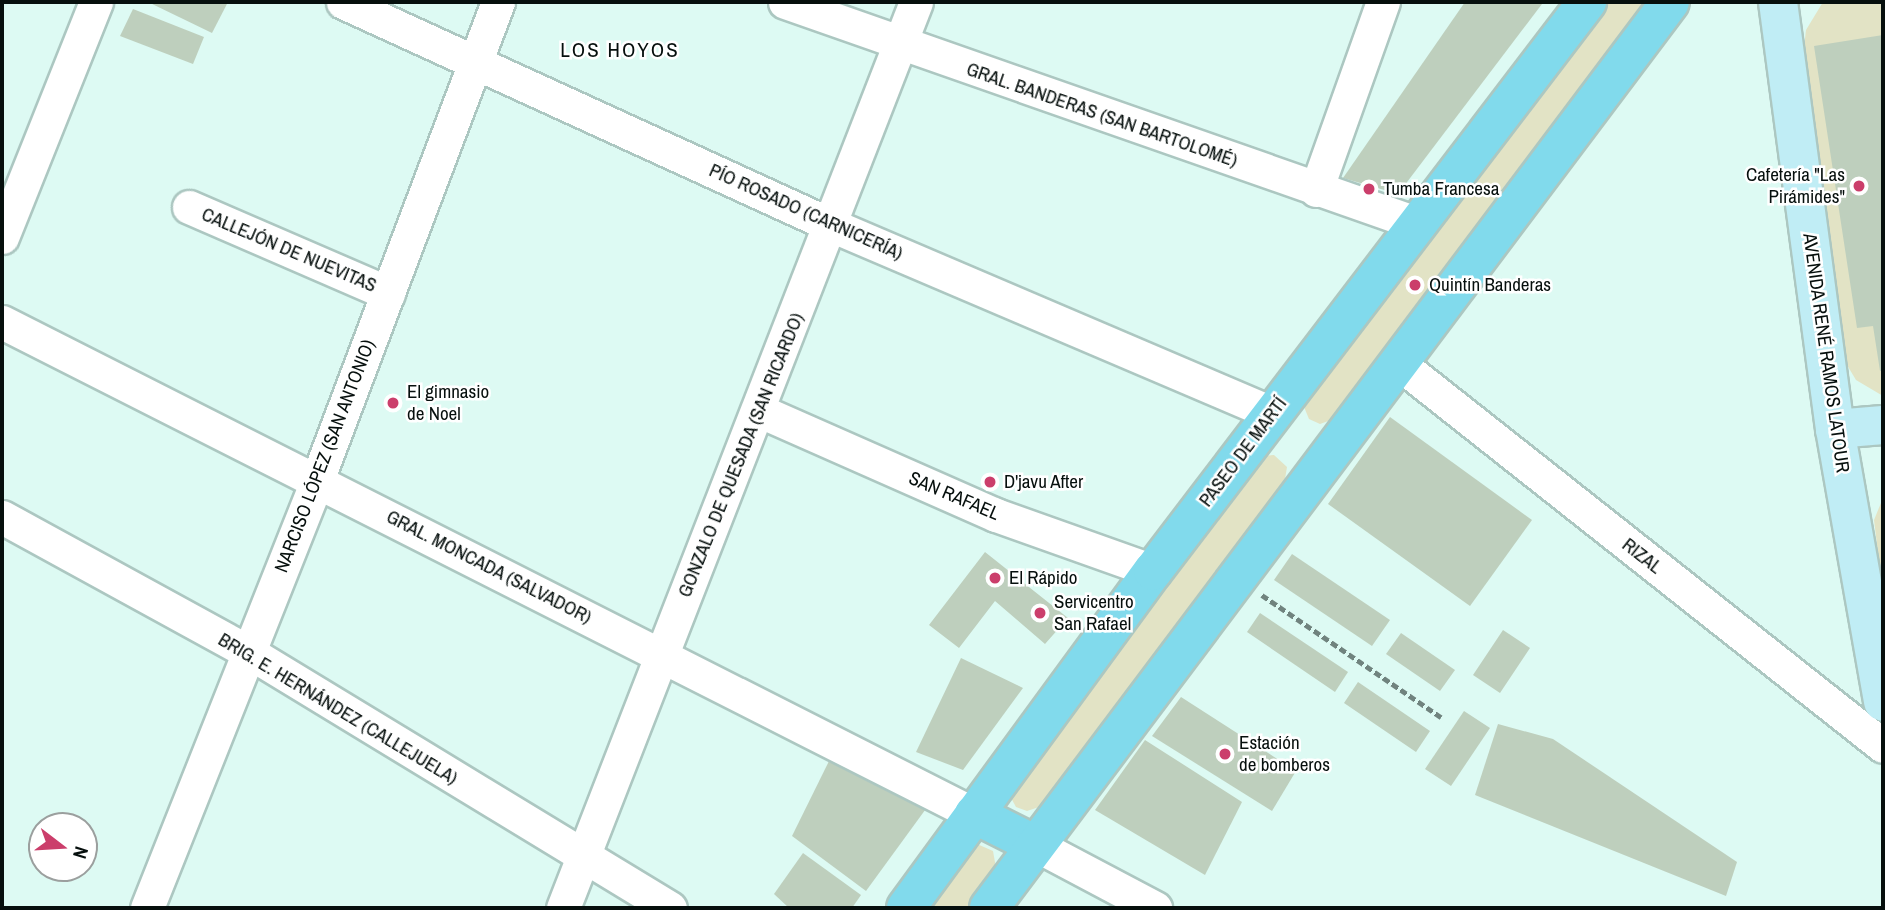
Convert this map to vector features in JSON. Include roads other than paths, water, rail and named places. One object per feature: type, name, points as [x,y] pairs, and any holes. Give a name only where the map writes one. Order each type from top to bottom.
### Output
[{"type":"main road","name":"PASEO DE MARTÍ","points":[[906,908],[1153,571],[1587,2]]},
{"type":"main road","points":[[989,908],[1401,365],[1670,2]]},
{"type":"main road","points":[[974,814],[1036,845]]},
{"type":"street","points":[[2,237],[96,2]]},
{"type":"street","name":"PÍO ROSADO (CARNICERÍA)","points":[[344,2],[474,59],[831,225],[1272,413]]},
{"type":"street","name":"NARCISO LÓPEZ (SAN ANTONIO)","points":[[147,908],[317,480],[474,59],[498,2]]},
{"type":"street","name":"GRAL. BANDERAS (SAN BARTOLOMÉ)","points":[[785,2],[1419,224]]},
{"type":"street","name":"GONZALO DE QUESADA (SAN RICARDO)","points":[[563,908],[661,655],[760,411],[916,2]]},
{"type":"street","points":[[1317,190],[1383,2]]},
{"type":"street","name":"AVENIDA RENÉ RAMOS LATOUR","points":[[1778,2],[1835,429],[1883,702]]},
{"type":"street","name":"CALLEJÓN DE NUEVITAS","points":[[189,207],[388,293]]},
{"type":"street","name":"GRAL. MONCADA (SALVADOR)","points":[[2,322],[974,814]]},
{"type":"street","name":"RIZAL","points":[[1401,365],[1883,746]]},
{"type":"street","name":"SAN RAFAEL","points":[[760,411],[996,516],[1153,571]]},
{"type":"street","points":[[1835,429],[1883,425]]},
{"type":"street","name":"BRIG. E. HERNÁNDEZ (CALLEJUELA)","points":[[2,517],[247,651],[583,859],[670,908]]},
{"type":"street","points":[[1036,845],[1155,908]]},
{"type":"place","name":"Cafetería \"Las Pirámides\"","points":[[1859,186]]},
{"type":"place","name":"Tumba Francesa","points":[[1369,189]]},
{"type":"place","name":"Quintín Banderas","points":[[1415,285]]},
{"type":"place","name":"El gimnasio de Noel","points":[[393,403]]},
{"type":"place","name":"D'javu After","points":[[990,482]]},
{"type":"place","name":"El Rápido","points":[[995,578]]},
{"type":"place","name":"Servicentro San Rafael","points":[[1040,613]]},
{"type":"place","name":"Estación de bomberos","points":[[1225,754]]},
{"type":"district","name":"LOS HOYOS","points":[[620,50]]}]
